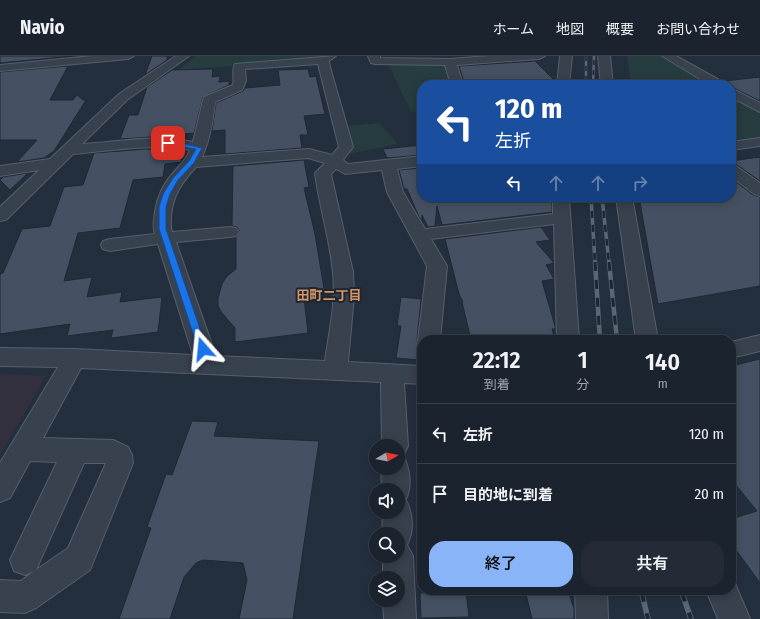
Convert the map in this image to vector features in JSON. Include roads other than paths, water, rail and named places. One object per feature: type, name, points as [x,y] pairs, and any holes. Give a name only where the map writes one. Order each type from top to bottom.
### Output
[{"type":"street","points":[[2,69],[17,56]]},
{"type":"street","points":[[2,69],[128,56]]},
{"type":"street","points":[[0,216],[53,163],[123,97],[184,56]]},
{"type":"street","points":[[374,56],[375,61],[450,62],[489,58],[539,56]]},
{"type":"street","points":[[564,80],[566,56]]},
{"type":"street","points":[[604,56],[607,80]]},
{"type":"street","points":[[668,56],[710,80]]},
{"type":"street","points":[[207,363],[162,229],[163,207],[167,194],[175,179],[196,155],[206,122],[209,100],[238,87],[240,81],[239,66],[327,58],[331,83],[339,108],[346,147],[323,173],[324,188],[343,272],[344,296],[335,372]]},
{"type":"street","points":[[450,62],[455,80]]},
{"type":"street","points":[[736,95],[760,108]]},
{"type":"street","points":[[736,145],[760,142]]},
{"type":"street","points":[[67,150],[177,143],[205,162],[309,154],[335,161],[345,169],[417,162]]},
{"type":"street","points":[[0,171],[53,163]]},
{"type":"street","points":[[388,165],[395,192],[437,266],[430,335]]},
{"type":"street","points":[[736,173],[760,191]]},
{"type":"street","points":[[560,202],[568,335]]},
{"type":"street","points":[[625,202],[646,335]]},
{"type":"street","points":[[419,235],[562,218]]},
{"type":"street","points":[[110,245],[230,232]]},
{"type":"street","points":[[736,349],[760,343]]},
{"type":"street","points":[[0,357],[207,363],[335,372],[417,375]]},
{"type":"street","points":[[0,489],[74,358]]},
{"type":"street","points":[[392,373],[395,439]]},
{"type":"street","points":[[0,596],[25,597],[79,559],[119,468],[119,455],[113,452],[23,449]]},
{"type":"street","points":[[25,560],[76,451]]},
{"type":"street","points":[[398,563],[400,619]]},
{"type":"street","points":[[591,595],[592,619]]},
{"type":"street","points":[[724,595],[734,619]]},
{"type":"railway","points":[[586,56],[586,80]]},
{"type":"railway","points":[[593,80],[594,56]]},
{"type":"railway","points":[[591,202],[595,263]]},
{"type":"railway","points":[[603,202],[609,263]]},
{"type":"railway","points":[[595,262],[600,335]]},
{"type":"railway","points":[[609,262],[616,335]]},
{"type":"railway","points":[[642,595],[648,619]]},
{"type":"railway","points":[[683,595],[691,619]]},
{"type":"district","name":"田町二丁目","points":[[329,295]]}]
